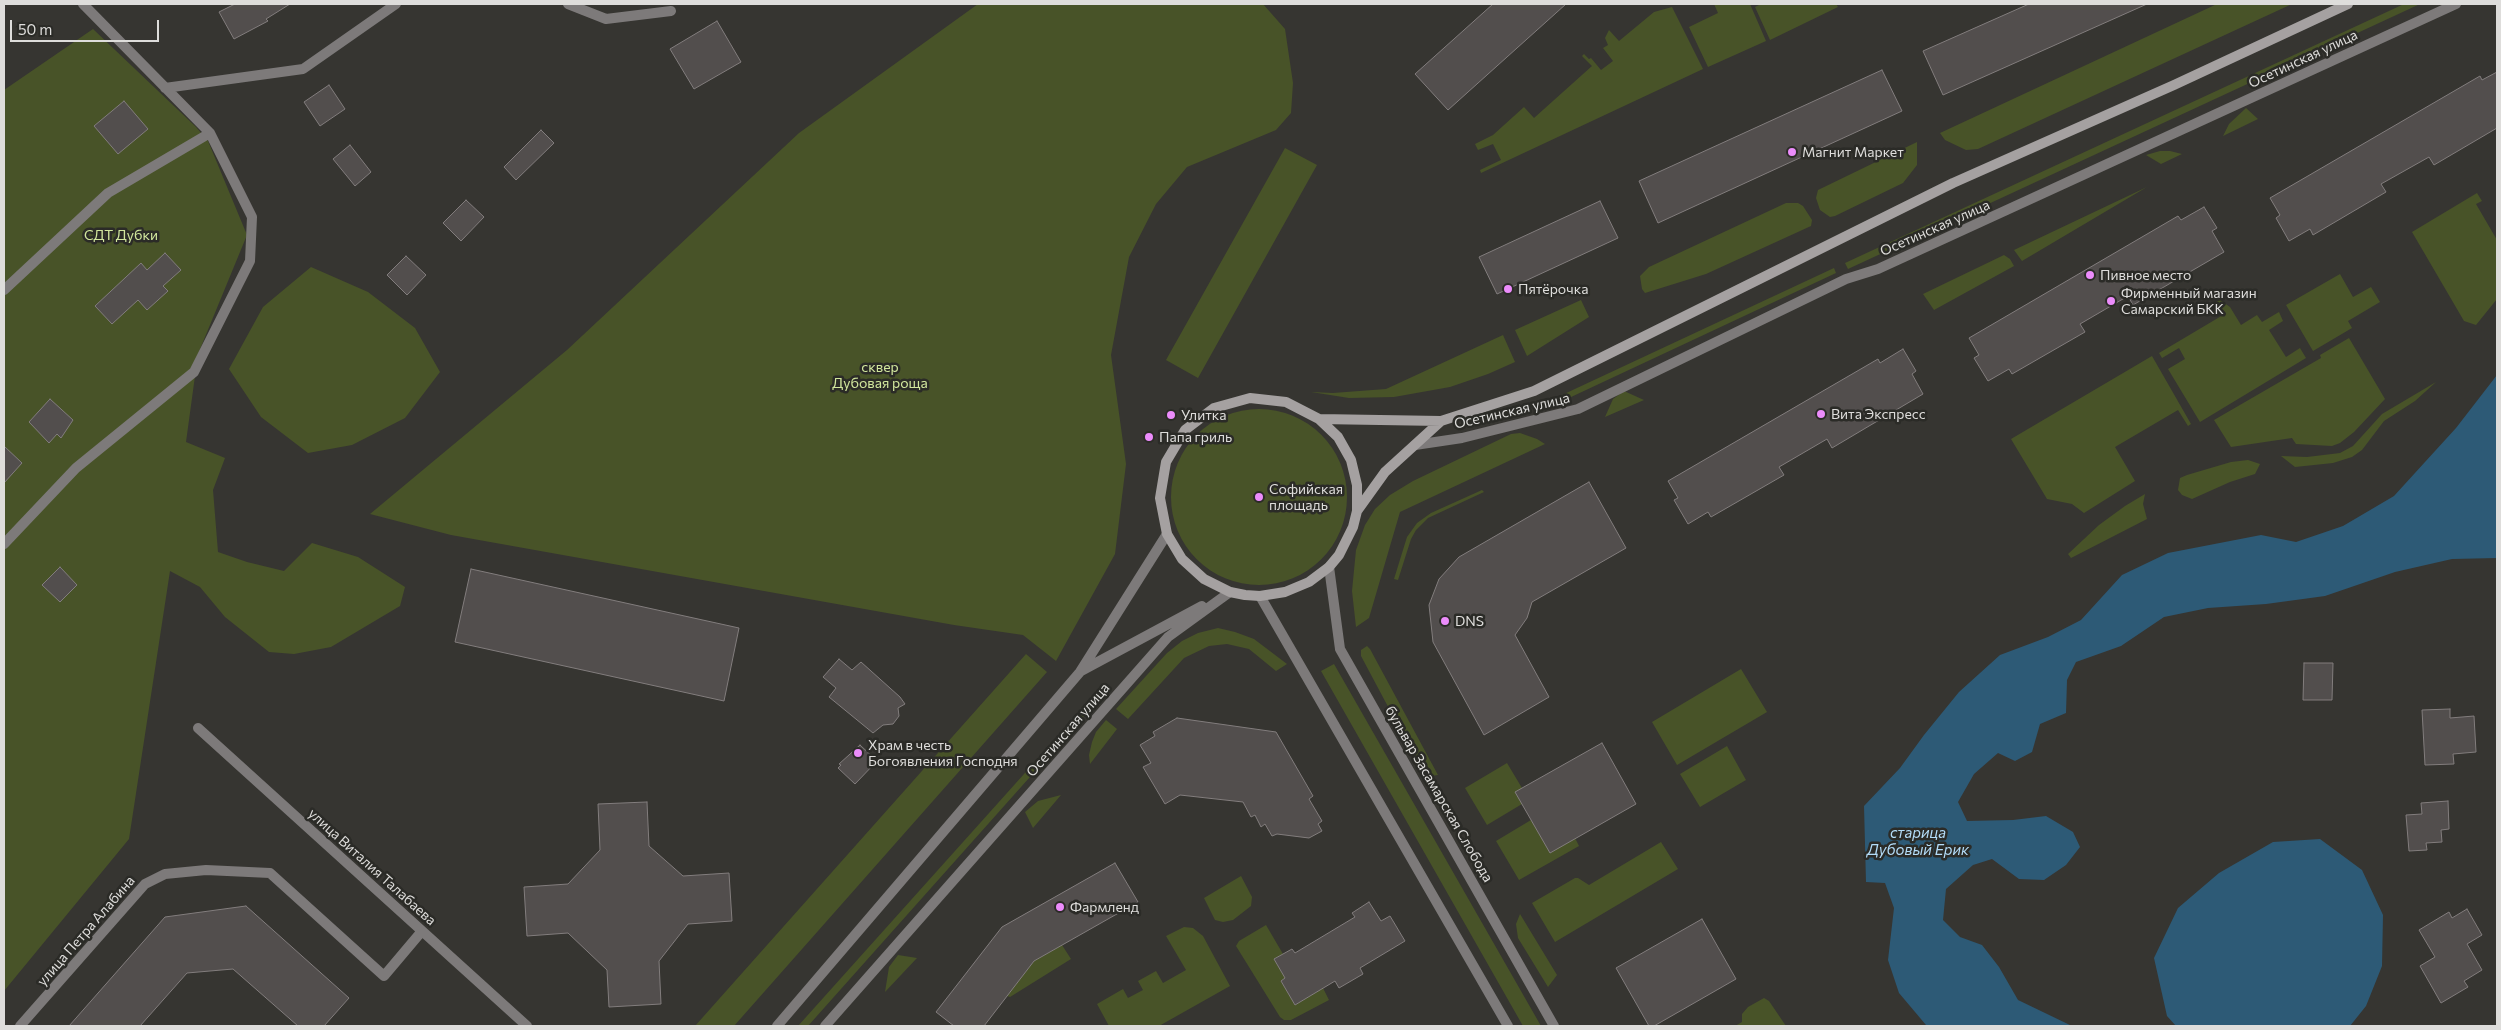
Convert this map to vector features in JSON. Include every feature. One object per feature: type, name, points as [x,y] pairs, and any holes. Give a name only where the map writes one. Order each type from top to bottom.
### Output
[{"type":"street","points":[[4,544],[76,468],[194,372],[250,261],[252,217],[210,133],[83,4]]},
{"type":"street","points":[[165,88],[303,69],[396,4]]},
{"type":"street","points":[[568,4],[606,18],[671,11]]},
{"type":"street","name":"Осетинская улица","points":[[1319,418],[1441,421],[1534,391],[1953,182],[2174,85],[2348,4]]},
{"type":"street","name":"Осетинская улица","points":[[1415,445],[1462,438],[1578,410],[1846,279],[1878,268],[2456,4]]},
{"type":"street","points":[[4,290],[108,193],[210,133]]},
{"type":"street","points":[[1250,398],[1286,402],[1319,418],[1338,437],[1351,460],[1357,485],[1357,512],[1347,541],[1329,567],[1309,582],[1285,592],[1260,596],[1230,592],[1204,579],[1197,573],[1182,559],[1167,534],[1160,503],[1166,462],[1185,430],[1214,408],[1250,398]]},
{"type":"street","name":"Осетинская улица","points":[[1357,512],[1385,472],[1441,421]]},
{"type":"street","name":"Осетинская улица","points":[[778,1026],[1080,672],[1167,534]]},
{"type":"street","name":"бульвар Засамарская Слобода","points":[[1329,567],[1340,649],[1554,1026]]},
{"type":"street","name":"Осетинская улица","points":[[1080,672],[1230,592]]},
{"type":"street","name":"Осетинская улица","points":[[825,1026],[1168,637],[1230,592]]},
{"type":"street","points":[[1260,596],[1508,1026]]},
{"type":"street","name":"улица Виталия Талабаева","points":[[198,728],[526,1026]]},
{"type":"street","name":"улица Петра Алабина","points":[[20,1026],[145,884],[164,874],[206,870],[270,872],[384,976],[422,931]]},
{"type":"green space","name":"сквер Дубовая роща","points":[[978,4],[1263,4],[1285,29],[1293,83],[1291,113],[1276,130],[1187,167],[1156,204],[1129,257],[1111,355],[1126,464],[1115,554],[1056,661],[1023,635],[954,625],[451,535],[370,514],[567,350],[799,133]]},
{"type":"green space","points":[[1714,4],[1750,4],[1766,41],[1708,67],[1689,27],[1718,13]]},
{"type":"green space","points":[[1761,4],[1836,4],[1838,7],[1770,40],[1755,7]]},
{"type":"green space","points":[[2217,4],[2292,4],[1978,149],[1966,150],[1945,140],[1940,133]]},
{"type":"green space","points":[[2404,4],[2420,4],[1848,269],[1845,263]]},
{"type":"green space","points":[[1672,7],[1703,69],[1481,173],[1480,170],[1501,160],[1493,144],[1478,150],[1475,144],[1493,135],[1524,107],[1534,118],[1592,66],[1582,56],[1584,54],[1589,59],[1591,58],[1601,70],[1613,61],[1603,48],[1608,45],[1605,38],[1609,30],[1619,41],[1654,12]]},
{"type":"green space","name":"СДТ Дубки","points":[[93,29],[196,127],[208,141],[247,235],[198,354],[186,442],[225,458],[213,490],[218,552],[247,562],[284,571],[312,543],[358,557],[405,587],[400,606],[331,647],[294,654],[269,652],[225,617],[200,587],[170,571],[129,839],[4,991],[4,90]]},
{"type":"green space","points":[[2246,108],[2258,119],[2223,136],[2229,124]]},
{"type":"green space","points":[[1917,142],[1917,165],[1903,183],[1835,216],[1830,217],[1820,210],[1816,198],[1818,190]]},
{"type":"green space","points":[[1285,148],[1317,165],[1198,378],[1166,360]]},
{"type":"green space","points":[[2160,151],[2182,154],[2161,164],[2146,155]]},
{"type":"green space","points":[[2147,187],[2022,261],[2014,250]]},
{"type":"green space","points":[[2477,193],[2482,201],[2476,204],[2497,240],[2497,299],[2476,325],[2464,321],[2412,232]]},
{"type":"green space","points":[[1786,203],[1798,203],[1803,206],[1812,220],[1811,226],[1706,274],[1645,293],[1642,289],[1640,276],[1649,267]]},
{"type":"green space","points":[[2004,255],[2010,259],[2014,266],[1934,310],[1923,294]]},
{"type":"green space","points":[[311,267],[368,292],[415,328],[440,372],[405,418],[352,445],[308,453],[261,417],[229,369],[263,307]]},
{"type":"green space","points":[[1834,268],[1836,273],[1554,405],[1547,402]]},
{"type":"green space","points":[[2340,274],[2353,297],[2371,287],[2380,302],[2348,321],[2352,328],[2313,351],[2286,305]]},
{"type":"green space","points":[[1581,300],[1589,317],[1527,356],[1515,330]]},
{"type":"green space","points":[[2220,300],[2230,307],[2241,325],[2257,315],[2262,322],[2279,312],[2283,321],[2269,330],[2286,357],[2300,348],[2306,358],[2200,422],[2168,369],[2185,359],[2179,348],[2162,358],[2159,353],[2223,315],[2216,302]]},
{"type":"green space","points":[[1503,335],[1515,362],[1488,374],[1450,387],[1394,397],[1349,398],[1311,392],[1333,393],[1386,389]]},
{"type":"green space","points":[[2349,338],[2385,399],[2354,432],[2340,443],[2332,446],[2296,444],[2292,438],[2231,447],[2214,420],[2321,358],[2320,355]]},
{"type":"green space","points":[[2152,356],[2191,424],[2188,426],[2178,410],[2115,447],[2135,481],[2084,513],[2072,504],[2047,499],[2011,439]]},
{"type":"green space","points":[[2436,382],[2415,401],[2384,421],[2362,450],[2352,457],[2333,463],[2295,467],[2281,456],[2307,457],[2340,453],[2353,446],[2382,414]]},
{"type":"green space","points":[[1624,391],[1644,400],[1605,417],[1613,399]]},
{"type":"green space","name":"Софийская площадь","points":[[1259,409],[1293,416],[1315,429],[1327,441],[1340,463],[1347,497],[1340,531],[1327,553],[1315,565],[1293,578],[1259,585],[1225,578],[1203,565],[1191,553],[1178,531],[1171,497],[1178,463],[1191,441],[1203,429],[1225,416]]},
{"type":"green space","points":[[1520,433],[1545,444],[1400,512],[1369,618],[1356,627],[1352,591],[1356,550],[1365,525],[1375,509],[1390,495],[1413,481],[1511,434]]},
{"type":"green space","points":[[2248,460],[2260,464],[2255,474],[2230,482],[2192,499],[2182,495],[2178,490],[2180,478],[2187,475],[2231,462]]},
{"type":"green space","points":[[1482,490],[1484,492],[1428,518],[1416,530],[1411,539],[1398,580],[1394,579],[1407,537],[1417,523],[1431,513]]},
{"type":"green space","points":[[2145,494],[2143,504],[2147,519],[2071,558],[2068,554],[2099,525]]},
{"type":"green space","points":[[1218,628],[1254,639],[1287,664],[1276,671],[1249,649],[1227,644],[1209,646],[1184,658],[1128,719],[1116,709],[1167,653],[1182,641],[1198,633]]},
{"type":"green space","points":[[1367,646],[1438,775],[1431,776],[1421,768],[1361,656],[1361,650]]},
{"type":"green space","points":[[1026,654],[1047,672],[734,1026],[695,1026]]},
{"type":"green space","points":[[1334,664],[1541,1026],[1523,1026],[1321,671]]},
{"type":"green space","points":[[1741,669],[1767,712],[1677,765],[1652,722]]},
{"type":"green space","points":[[1085,706],[1088,707],[1087,713],[808,1026],[798,1026]]},
{"type":"green space","points":[[1106,720],[1117,729],[1090,764],[1089,755],[1092,742],[1096,732]]},
{"type":"green space","points":[[1727,746],[1746,780],[1700,807],[1680,774]]},
{"type":"green space","points":[[1507,763],[1522,788],[1522,804],[1487,825],[1465,788]]},
{"type":"green space","points":[[1061,795],[1033,828],[1025,812],[1038,801]]},
{"type":"green space","points":[[1531,820],[1575,838],[1579,846],[1519,880],[1496,841]]},
{"type":"green space","points":[[1661,842],[1678,869],[1555,942],[1532,903],[1575,878],[1589,885]]},
{"type":"green space","points":[[1241,876],[1252,897],[1251,906],[1233,920],[1223,922],[1215,920],[1204,898]]},
{"type":"green space","points":[[1520,914],[1557,975],[1548,987],[1518,938],[1516,924]]},
{"type":"green space","points":[[1266,925],[1283,954],[1274,959],[1285,978],[1281,981],[1295,1005],[1323,988],[1329,1000],[1291,1020],[1284,1020],[1280,1017],[1236,946],[1239,941]]},
{"type":"green space","points":[[1184,927],[1193,928],[1203,936],[1230,986],[1159,1026],[1109,1026],[1097,1004],[1123,989],[1128,998],[1143,990],[1138,981],[1156,971],[1163,983],[1186,970],[1166,936]]},
{"type":"green space","points":[[1062,945],[1071,959],[1010,997],[1007,996],[1034,961]]},
{"type":"green space","points":[[898,955],[917,958],[885,992],[889,967]]},
{"type":"green space","points":[[1764,998],[1769,1001],[1786,1026],[1735,1026],[1742,1022],[1742,1014],[1748,1007]]},
{"type":"water","name":"старица Дубовый Ерик","points":[[2497,375],[2497,558],[2452,559],[2395,572],[2325,596],[2266,604],[2208,608],[2164,617],[2121,646],[2076,662],[2067,680],[2066,713],[2040,724],[2032,752],[2015,761],[1998,753],[1974,774],[1958,802],[1967,821],[2013,820],[2046,816],[2073,832],[2080,847],[2066,865],[2044,880],[2019,879],[1992,859],[1973,865],[1946,889],[1943,920],[1960,937],[1982,945],[1999,967],[2018,1000],[2072,1026],[1926,1025],[1899,993],[1888,960],[1894,908],[1885,883],[1866,882],[1864,806],[1900,768],[1959,692],[2000,655],[2048,637],[2081,620],[2122,575],[2168,553],[2261,535],[2296,542],[2343,526],[2394,496],[2456,428]]},
{"type":"water","points":[[2320,839],[2362,870],[2383,915],[2382,966],[2366,1006],[2350,1026],[2176,1026],[2167,1016],[2154,958],[2178,908],[2219,873],[2273,842]]},
{"type":"building","points":[[235,4],[290,4],[266,19],[268,21],[234,39],[219,12]]},
{"type":"building","points":[[1493,4],[1566,4],[1448,110],[1415,74]]},
{"type":"building","points":[[2029,4],[2147,4],[1943,95],[1923,51]]},
{"type":"building","points":[[717,21],[741,62],[694,89],[670,49]]},
{"type":"building","points":[[1882,70],[1902,111],[1658,223],[1639,181]]},
{"type":"building","points":[[2497,72],[2497,128],[2434,165],[2429,157],[2381,184],[2386,192],[2313,235],[2310,229],[2289,241],[2276,218],[2280,215],[2270,198],[2480,76],[2482,80]]},
{"type":"building","points":[[329,85],[345,109],[320,126],[304,102]]},
{"type":"building","points":[[124,101],[148,129],[118,154],[94,126]]},
{"type":"building","points":[[541,130],[554,143],[516,180],[504,167]]},
{"type":"building","points":[[350,145],[371,172],[355,186],[333,159]]},
{"type":"building","points":[[466,200],[484,217],[461,241],[443,223]]},
{"type":"building","points":[[1600,201],[1618,238],[1497,294],[1479,257]]},
{"type":"building","points":[[2204,207],[2217,228],[2212,231],[2224,252],[2133,305],[2128,296],[2080,324],[2085,332],[2012,374],[2009,369],[1988,381],[1974,358],[1979,355],[1969,338],[2178,216],[2181,220]]},
{"type":"building","points":[[165,253],[181,270],[163,286],[168,291],[147,310],[138,300],[112,324],[95,306],[141,263],[147,270]]},
{"type":"building","points":[[406,256],[426,275],[407,295],[387,275]]},
{"type":"building","points":[[1903,349],[1916,371],[1912,374],[1923,394],[1832,448],[1827,439],[1779,467],[1784,475],[1711,517],[1708,512],[1688,524],[1674,500],[1678,498],[1668,481],[1878,359],[1880,363]]},
{"type":"building","points":[[50,399],[73,420],[61,438],[57,434],[49,443],[29,422]]},
{"type":"building","points":[[4,446],[22,463],[4,483]]},
{"type":"building","points":[[1589,482],[1626,548],[1532,602],[1527,618],[1515,635],[1549,697],[1484,735],[1433,642],[1429,605],[1439,579],[1459,557]]},
{"type":"building","points":[[60,567],[77,585],[60,602],[42,585]]},
{"type":"building","points":[[471,569],[739,628],[724,701],[455,642]]},
{"type":"building","points":[[839,659],[852,670],[861,662],[900,697],[905,704],[898,708],[899,716],[893,724],[883,725],[873,733],[829,697],[836,688],[823,677]]},
{"type":"building","points":[[2304,663],[2333,663],[2332,700],[2303,700]]},
{"type":"building","points":[[2450,709],[2450,718],[2474,716],[2476,752],[2453,754],[2454,764],[2425,765],[2422,710]]},
{"type":"building","points":[[1177,718],[1276,732],[1313,796],[1309,799],[1322,821],[1318,824],[1322,831],[1309,838],[1277,834],[1272,836],[1265,824],[1261,827],[1255,815],[1251,817],[1243,802],[1180,795],[1165,804],[1143,767],[1151,763],[1140,745],[1155,736],[1153,732]]},
{"type":"building","points":[[1602,743],[1636,804],[1550,853],[1515,792]]},
{"type":"building","points":[[860,745],[877,761],[855,784],[838,768],[841,765],[839,764]]},
{"type":"building","points":[[2448,801],[2449,829],[2441,830],[2442,842],[2426,843],[2427,850],[2409,851],[2406,815],[2422,814],[2421,803]]},
{"type":"building","points":[[647,802],[649,846],[683,876],[729,873],[732,921],[688,924],[659,961],[661,1004],[609,1007],[607,970],[568,933],[527,936],[524,887],[568,884],[600,850],[598,804]]},
{"type":"building","points":[[1115,863],[1138,902],[1034,961],[984,1026],[954,1026],[936,1012],[1002,927]]},
{"type":"building","points":[[1369,902],[1381,921],[1390,916],[1405,941],[1360,968],[1363,974],[1339,988],[1335,981],[1295,1005],[1281,981],[1285,978],[1274,959],[1292,949],[1295,953],[1355,917],[1352,913]]},
{"type":"building","points":[[246,906],[349,998],[324,1026],[298,1026],[233,969],[187,973],[140,1026],[69,1026],[165,917]]},
{"type":"building","points":[[2467,909],[2482,935],[2467,944],[2482,970],[2464,981],[2468,987],[2441,1003],[2420,966],[2435,957],[2419,930],[2449,912],[2452,918]]},
{"type":"building","points":[[1702,919],[1736,979],[1654,1026],[1649,1026],[1616,968]]},
{"type":"place","name":"Магнит Маркет","points":[[1792,152]]},
{"type":"place","name":"Пивное место","points":[[2090,275]]},
{"type":"place","name":"Пятёрочка","points":[[1508,289]]},
{"type":"place","name":"Фирменный магазин Самарский БКК","points":[[2111,301]]},
{"type":"place","name":"Вита Экспресс","points":[[1821,414]]},
{"type":"place","name":"Улитка","points":[[1171,415]]},
{"type":"place","name":"Папа гриль","points":[[1149,437]]},
{"type":"place","name":"Софийская площадь","points":[[1259,497]]},
{"type":"place","name":"DNS","points":[[1445,621]]},
{"type":"place","name":"Храм в честь Богоявления Господня","points":[[858,753]]},
{"type":"place","name":"Фармленд","points":[[1060,907]]}]
